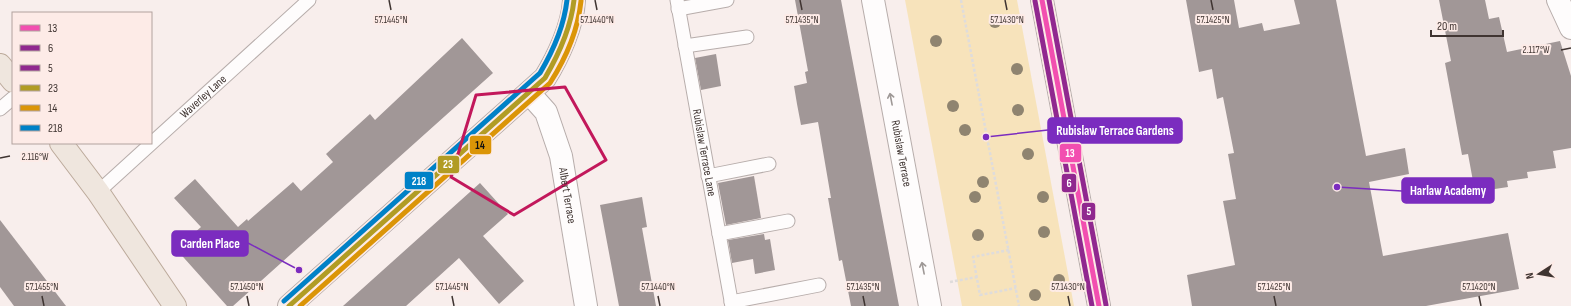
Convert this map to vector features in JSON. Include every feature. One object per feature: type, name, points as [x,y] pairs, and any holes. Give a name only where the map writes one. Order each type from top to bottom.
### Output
[{"type":"main road","points":[[0,65],[12,80]]},
{"type":"main road","points":[[62,144],[98,192],[175,306]]},
{"type":"street","points":[[289,306],[545,78],[554,63],[566,35],[574,0]]},
{"type":"street","name":"Rubislaw Terrace","points":[[873,0],[928,296]]},
{"type":"street","points":[[1042,0],[1099,306]]},
{"type":"street","points":[[1558,0],[1571,28]]},
{"type":"street","name":"Albert Terrace","points":[[529,93],[546,112],[561,156],[586,306]]},
{"type":"lane","name":"Waverley Lane","points":[[152,143],[308,0]]},
{"type":"lane","points":[[677,4],[727,0]]},
{"type":"lane","name":"Rubislaw Terrace Lane","points":[[677,4],[731,304]]},
{"type":"lane","points":[[685,46],[747,37]]},
{"type":"lane","points":[[0,109],[12,99]]},
{"type":"lane","name":"Waverley Lane","points":[[98,192],[150,144]]},
{"type":"lane","points":[[708,176],[769,164]]},
{"type":"lane","points":[[719,234],[788,221]]},
{"type":"lane","points":[[731,304],[819,284]]},
{"type":"path","points":[[962,0],[1019,306]]},
{"type":"path","points":[[1009,250],[973,257],[980,295],[1016,288]]},
{"type":"path","points":[[928,296],[977,277]]},
{"type":"highlighted area","points":[[565,87],[606,160],[514,215],[451,177],[476,95]]},
{"type":"shaded area","points":[[905,0],[1017,0],[1074,306],[962,306]]},
{"type":"building","points":[[795,0],[841,0],[899,306],[851,306],[842,260],[839,261],[828,198],[831,198],[818,122],[801,125],[797,104],[794,86],[807,83],[805,72],[808,71]]},
{"type":"building","points":[[1186,0],[1234,0],[1239,28],[1262,23],[1264,31],[1300,24],[1294,0],[1336,0],[1366,156],[1405,148],[1409,174],[1369,182],[1383,256],[1508,233],[1519,289],[1426,306],[1192,306],[1187,275],[1235,265],[1223,201],[1236,199],[1228,154],[1234,153],[1223,97],[1217,99],[1212,69],[1199,72]]},
{"type":"building","points":[[1439,0],[1485,0],[1489,19],[1499,17],[1507,52],[1560,41],[1571,76],[1571,148],[1553,151],[1556,168],[1527,172],[1528,178],[1507,181],[1508,187],[1475,192],[1468,154],[1462,155],[1445,63],[1451,61]]},
{"type":"building","points":[[462,38],[493,73],[233,306],[227,306],[176,249],[201,227],[174,198],[195,179],[238,227],[247,219],[248,221],[293,182],[301,191],[333,162],[326,154],[370,114],[375,120]]},
{"type":"building","points":[[716,54],[721,86],[701,90],[695,58]]},
{"type":"building","points":[[754,176],[761,218],[726,225],[718,183]]},
{"type":"building","points":[[480,183],[508,214],[483,236],[524,281],[499,304],[459,258],[406,306],[343,306]]},
{"type":"building","points":[[642,197],[647,227],[642,228],[656,306],[619,306],[600,205]]},
{"type":"building","points":[[0,220],[66,306],[14,306],[0,287]]},
{"type":"building","points":[[764,234],[765,240],[770,239],[775,270],[755,274],[753,259],[732,263],[728,240]]},
{"type":"transit line","name":"218","points":[[284,301],[540,73],[557,38],[566,10],[567,0]]},
{"type":"transit line","name":"23","points":[[289,306],[545,78],[564,40],[570,21],[574,0]]},
{"type":"transit line","name":"13","points":[[1042,0],[1099,306]]},
{"type":"transit line","name":"5","points":[[1049,0],[1106,305]]},
{"type":"transit line","name":"14","points":[[300,306],[550,83],[570,44],[577,23],[581,1]]},
{"type":"transit line","name":"6","points":[[1035,1],[1092,306]]},
{"type":"place","name":"Rubislaw Terrace Gardens","points":[[986,137]]},
{"type":"place","name":"Harlaw Academy","points":[[1337,187]]},
{"type":"place","name":"Carden Place","points":[[299,270]]}]
